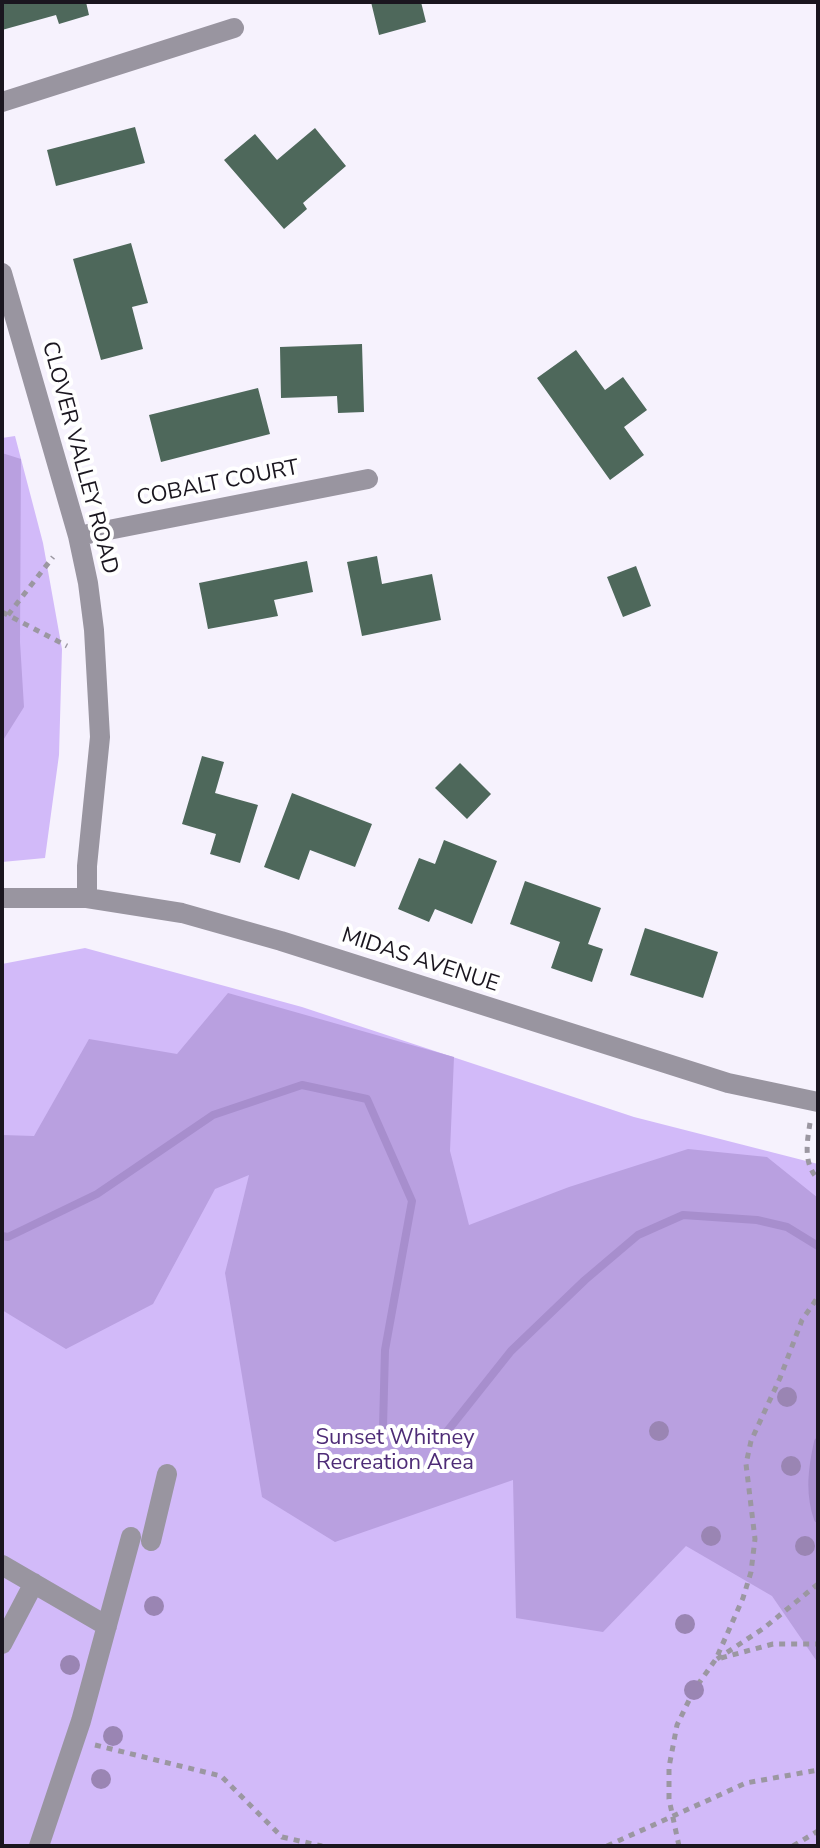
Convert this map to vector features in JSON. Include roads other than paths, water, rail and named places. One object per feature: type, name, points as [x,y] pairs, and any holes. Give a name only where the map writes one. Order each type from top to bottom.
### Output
[{"type":"street","points":[[2,102],[234,28]]},
{"type":"street","name":"CLOVER VALLEY ROAD","points":[[2,273],[78,536],[94,630],[100,737],[87,866],[87,898]]},
{"type":"street","name":"COBALT COURT","points":[[78,536],[368,479]]},
{"type":"street","name":"MIDAS AVENUE","points":[[2,898],[87,898],[182,913],[728,1083],[816,1102]]},
{"type":"street","points":[[39,1846],[107,1626],[167,1474]]},
{"type":"street","points":[[2,1565],[107,1626]]},
{"type":"street","points":[[2,1644],[34,1583]]},
{"type":"waterway","points":[[2,1236],[8,1237],[97,1194],[213,1115],[302,1085],[367,1099],[412,1201],[385,1350],[383,1427],[408,1445],[445,1434],[511,1351],[585,1280],[638,1235],[683,1215],[757,1220],[787,1227],[818,1246]]},
{"type":"waterway","points":[[818,1442],[812,1481],[818,1519]]},
{"type":"park label","name":"Sunset Whitney Recreation Area","points":[[395,1452]]}]
